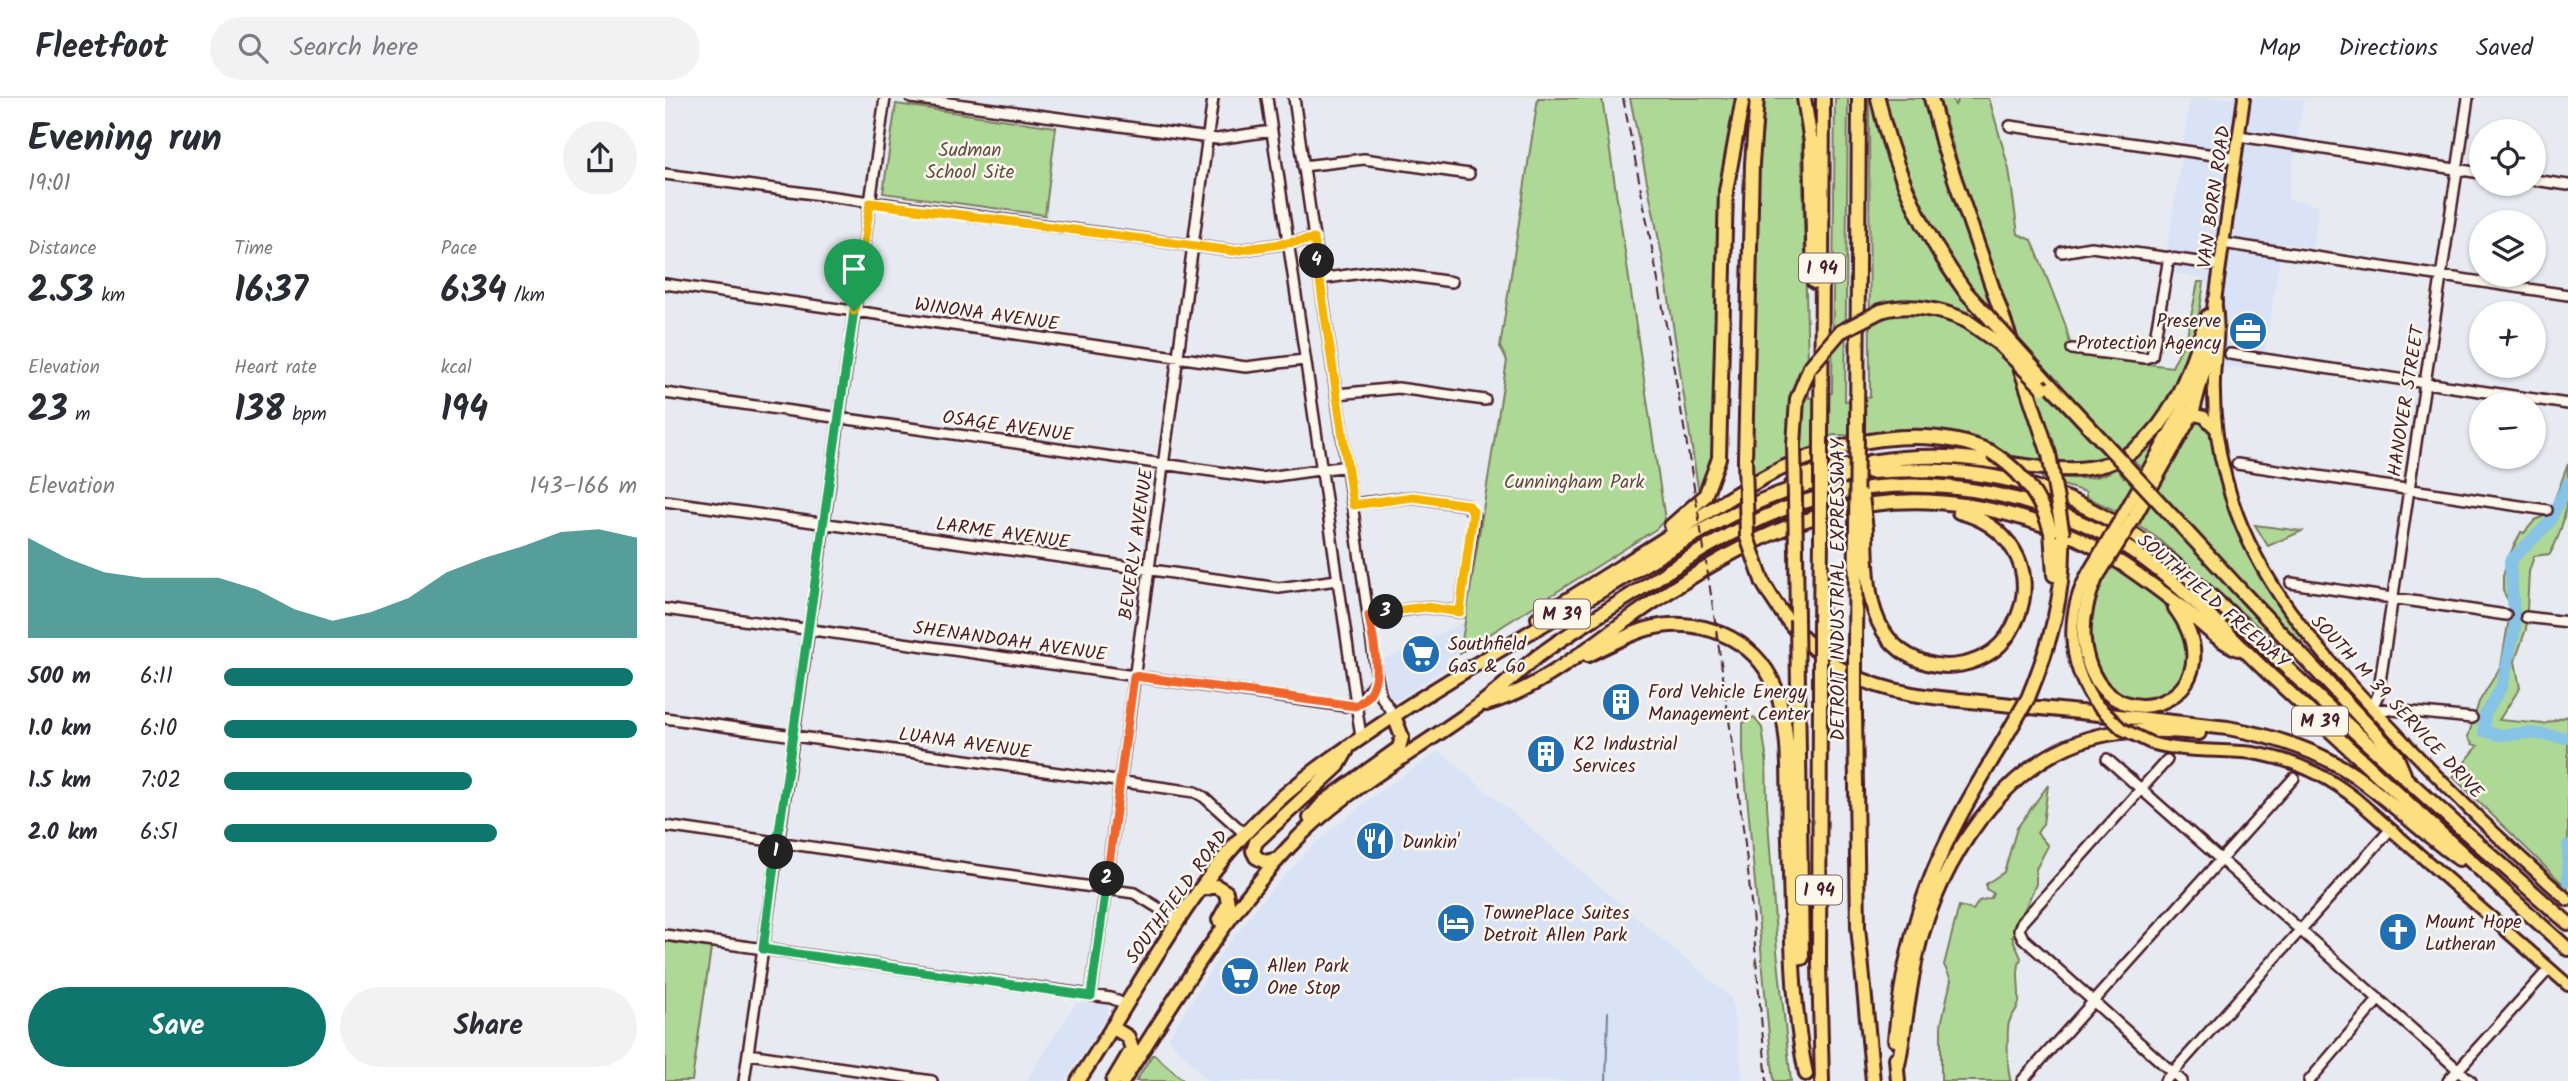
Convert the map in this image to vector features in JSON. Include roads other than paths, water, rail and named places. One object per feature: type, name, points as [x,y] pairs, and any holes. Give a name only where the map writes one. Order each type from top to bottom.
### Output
[{"type":"highway","points":[[1437,686],[1446,674],[1571,598],[1616,566],[1689,513],[1709,490],[1716,472],[1726,191],[1743,98]]},
{"type":"highway","points":[[1757,98],[1752,163],[1745,459],[1748,537],[1763,583],[1783,616],[1807,643],[1831,663],[1875,685],[1925,695],[2228,728],[2294,744],[2353,774],[2434,841],[2500,887]]},
{"type":"highway","points":[[1804,98],[1811,142],[1814,299],[1822,327]]},
{"type":"highway","name":"DETROIT INDUSTRIAL EXPRESSWAY","points":[[1822,1081],[1819,964],[1823,98]]},
{"type":"highway","name":"DETROIT INDUSTRIAL EXPRESSWAY","points":[[1859,98],[1857,432],[1849,468],[1861,530],[1855,645],[1858,927],[1873,1081]]},
{"type":"highway","points":[[1878,98],[1894,161],[1918,219],[1965,291],[2396,755],[2404,775]]},
{"type":"highway","points":[[1898,1065],[1894,1048],[1898,998],[1918,906],[1940,850],[2028,698],[2054,627],[2059,599],[2057,534],[2049,454],[1947,158],[1931,98]]},
{"type":"highway","points":[[2168,599],[2192,638],[2195,657],[2190,675],[2175,694],[2164,701],[2147,705],[2128,704],[2110,695],[2100,685],[2087,656],[2085,611],[2092,575],[2186,413],[2209,351],[2215,300]]},
{"type":"highway","points":[[1807,1077],[1795,414],[1810,367],[1840,332],[1861,319],[1893,308],[1938,310],[1952,314],[1987,334],[2099,437]]},
{"type":"highway","name":"SOUTHFIELD FREEWAY","points":[[2208,316],[2168,412],[2141,445],[2108,464],[2069,472],[1950,457],[1870,467],[1957,471],[2034,486],[2120,525],[2192,580],[2568,923]]},
{"type":"highway","points":[[1616,566],[1776,471],[1830,452],[1874,441],[1926,437],[1961,441],[1991,452],[2019,473],[2040,501],[2057,534]]},
{"type":"highway","name":"M 39","points":[[1437,686],[1732,515],[1787,489],[1804,475],[1849,468]]},
{"type":"highway","name":"SOUTHFIELD FREEWAY","points":[[1303,834],[1390,764],[1479,706],[1538,656],[1738,530],[1788,507],[1834,495],[1882,487],[1930,485],[1986,492],[2066,515],[2111,537],[2157,571],[2248,653],[2568,949]]},
{"type":"highway","points":[[1479,706],[1504,699],[1565,664],[1717,562],[1801,519],[1873,503],[1936,502],[1989,510],[2042,524],[2102,551],[2223,643],[2248,653]]},
{"type":"highway","points":[[1788,526],[1834,514],[1889,507],[1932,508],[1980,517],[1994,526],[2013,545],[2023,572],[2022,606],[2006,638],[1981,657],[1952,666],[1927,663],[1902,652],[1881,631],[1874,613],[1861,530]]},
{"type":"highway","points":[[1565,664],[1645,629],[1677,624],[1704,627],[1734,640],[1768,674],[1777,695],[1783,727],[1795,976],[1800,1042],[1807,1077]]},
{"type":"highway","name":"SOUTHFIELD ROAD","points":[[1078,1081],[1178,920],[1245,834],[1279,800],[1356,740],[1437,686]]},
{"type":"highway","points":[[1303,834],[1308,821],[1324,802],[1398,748],[1402,737],[1394,716]]},
{"type":"highway","points":[[1898,1081],[1898,1065],[1914,963],[1933,904],[1979,821],[2014,781],[2057,751],[2109,733],[2157,730],[2294,744]]},
{"type":"highway","points":[[1278,859],[1265,862],[1256,858],[1253,851],[1256,842],[1338,766],[1356,740]]},
{"type":"highway","name":"M 39","points":[[1123,1081],[1221,928],[1278,859],[1303,834]]},
{"type":"highway","points":[[1172,1001],[1191,961],[1228,904],[1228,896],[1221,888],[1210,886],[1199,890]]},
{"type":"highway","points":[[1112,1027],[1128,1038],[1132,1049],[1113,1081]]},
{"type":"highway","points":[[1086,1081],[1087,1066]]},
{"type":"main road","name":"VAN BORN ROAD","points":[[2186,413],[2208,316],[2215,300],[2244,98]]},
{"type":"main road","name":"VAN BORN ROAD","points":[[2215,300],[2220,329],[2214,376],[2216,429]]},
{"type":"main road","points":[[2186,413],[2210,420],[2216,429]]},
{"type":"main road","name":"SOUTH M 39 SERVICE DRIVE","points":[[2216,429],[2230,495],[2257,560],[2304,631],[2372,708],[2483,823],[2568,900]]},
{"type":"main road","points":[[2092,575],[2076,598],[2072,639],[2080,674],[2094,702],[2122,729],[2151,743],[2177,749],[2254,753],[2299,765],[2339,785],[2568,985]]},
{"type":"street","points":[[744,1081],[885,98]]},
{"type":"street","points":[[911,98],[1207,137],[1271,131]]},
{"type":"street","name":"BEVERLY AVENUE","points":[[1091,996],[1213,98]]},
{"type":"street","points":[[1266,98],[1355,706],[1356,740]]},
{"type":"street","points":[[1294,98],[1377,678],[1381,696],[1394,716]]},
{"type":"street","name":"HANOVER STREET","points":[[2372,708],[2378,695],[2468,98]]},
{"type":"street","points":[[2010,126],[2235,158]]},
{"type":"street","points":[[2239,136],[2469,171]]},
{"type":"street","points":[[1303,166],[1364,159],[1469,174]]},
{"type":"street","points":[[665,174],[1233,251],[1314,239]]},
{"type":"street","points":[[2546,182],[2568,185]]},
{"type":"street","points":[[2222,243],[2568,295]]},
{"type":"street","points":[[2062,252],[2091,247],[2220,265]]},
{"type":"street","points":[[2072,349],[2145,358],[2152,356],[2169,257]]},
{"type":"street","points":[[1320,279],[1375,271],[1452,282]]},
{"type":"street","name":"WINONA AVENUE","points":[[665,284],[1246,367],[1304,360]]},
{"type":"street","points":[[2230,355],[2568,404]]},
{"type":"street","points":[[1337,394],[1390,388],[1485,400]]},
{"type":"street","name":"OSAGE AVENUE","points":[[665,393],[1268,478],[1347,466]]},
{"type":"street","points":[[2237,464],[2547,510]]},
{"type":"street","points":[[1353,505],[1413,497],[1468,505],[1473,511],[1460,612],[1425,607],[1369,615]]},
{"type":"street","name":"LARME AVENUE","points":[[665,501],[1279,588],[1337,580]]},
{"type":"street","points":[[2291,583],[2506,615]]},
{"type":"street","name":"SHENANDOAH AVENUE","points":[[665,609],[1355,706]]},
{"type":"street","points":[[2526,617],[2568,622]]},
{"type":"street","points":[[1355,706],[1368,696],[1377,678]]},
{"type":"street","points":[[2372,708],[2472,718]]},
{"type":"street","name":"LUANA AVENUE","points":[[665,718],[1199,794],[1245,834]]},
{"type":"street","points":[[2107,759],[2471,1081]]},
{"type":"street","points":[[2167,760],[2022,922],[2019,930],[2023,938],[2182,1081]]},
{"type":"street","points":[[2022,1081],[2294,778]]},
{"type":"street","points":[[665,826],[1139,894],[1178,920]]},
{"type":"street","points":[[2165,1081],[2390,830]]},
{"type":"street","points":[[665,935],[1091,996],[1124,1004]]},
{"type":"street","points":[[2448,1081],[2549,970]]},
{"type":"street","points":[[2309,1081],[2379,999]]},
{"type":"street","points":[[748,1054],[932,1081]]},
{"type":"waterway","points":[[2568,483],[2549,523],[2510,561],[2515,628],[2502,686],[2485,714],[2484,731],[2499,735],[2530,733],[2568,738]]},
{"type":"waterway","points":[[2568,845],[2568,881]]},
{"type":"waterway","points":[[1606,1081],[1608,1012]]},
{"type":"railway","points":[[1623,98],[1659,284],[1720,657],[1745,844],[1767,1081]]},
{"type":"place","name":"Preserve Protection Agency","points":[[2248,331]]},
{"type":"place","name":"Southfield Gas & Go","points":[[1421,654]]},
{"type":"place","name":"Ford Vehicle Energy Management Center","points":[[1621,702]]},
{"type":"place","name":"K2 Industrial Services","points":[[1546,754]]},
{"type":"place","name":"Dunkin'","points":[[1375,841]]},
{"type":"place","name":"TownePlace Suites Detroit Allen Park","points":[[1456,923]]},
{"type":"place","name":"Mount Hope Lutheran","points":[[2398,932]]},
{"type":"place","name":"Allen Park One Stop","points":[[1240,976]]},
{"type":"park label","name":"Sudman School Site","points":[[970,160]]},
{"type":"park label","name":"Cunningham Park","points":[[1574,481]]}]
